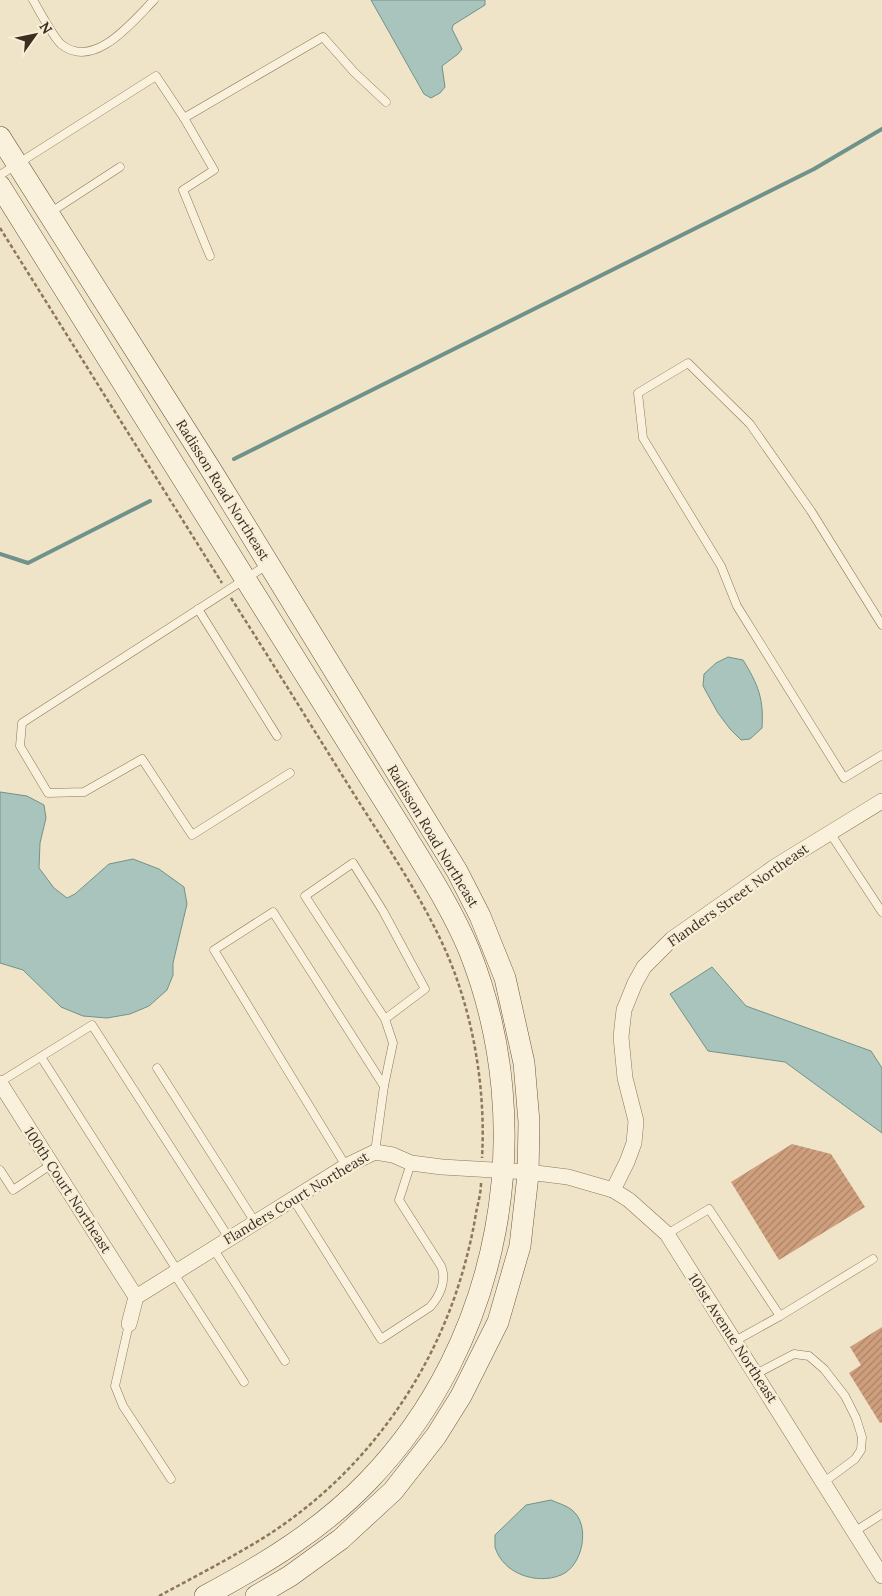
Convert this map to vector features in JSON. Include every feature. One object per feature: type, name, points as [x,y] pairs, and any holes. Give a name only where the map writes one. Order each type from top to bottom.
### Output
[{"type":"main road","name":"Radisson Road Northeast","points":[[0,137],[8,169],[49,213],[457,871],[480,916],[505,978],[524,1064],[529,1122],[528,1172],[520,1246],[498,1322],[461,1396],[436,1436],[393,1492],[341,1539],[290,1576],[256,1596]]},
{"type":"main road","name":"Radisson Road Northeast","points":[[0,186],[424,866],[468,948],[481,984],[493,1027],[501,1072],[505,1116],[500,1210],[493,1246],[475,1309],[448,1369],[410,1432],[368,1480],[324,1521],[279,1554],[217,1593]]},
{"type":"street","name":"Flanders Street Northeast","points":[[613,1190],[634,1143],[636,1121],[624,1078],[621,1038],[624,1010],[644,967],[672,939],[776,866],[882,801]]},
{"type":"street","name":"100th Court Northeast","points":[[0,1083],[136,1297]]},
{"type":"street","name":"Flanders Court Northeast","points":[[136,1297],[346,1166],[375,1152],[394,1155],[411,1163],[442,1167],[528,1172]]},
{"type":"street","name":"101st Avenue Northeast","points":[[528,1172],[568,1177],[613,1190],[628,1200],[668,1234],[673,1245],[882,1576]]},
{"type":"street","points":[[129,1324],[136,1297]]},
{"type":"lane","points":[[33,0],[61,44],[74,51],[83,53],[95,50],[116,38],[154,0]]},
{"type":"lane","points":[[184,118],[323,37],[354,72],[386,102]]},
{"type":"lane","points":[[8,169],[156,76],[184,118],[214,170],[183,190],[210,256]]},
{"type":"lane","points":[[49,213],[120,167]]},
{"type":"lane","points":[[882,626],[811,511],[750,424],[688,363],[638,393],[643,438],[721,566],[737,606],[844,778],[882,755]]},
{"type":"lane","points":[[268,564],[22,723],[20,746],[48,793],[84,792],[142,759],[192,835],[290,773]]},
{"type":"lane","points":[[198,609],[277,736]]},
{"type":"lane","points":[[830,833],[882,912]]},
{"type":"lane","points":[[375,1152],[384,1086],[393,1043],[385,1019],[305,896],[353,863],[383,911],[425,989],[385,1019]]},
{"type":"lane","points":[[346,1166],[214,950],[273,912],[384,1086]]},
{"type":"lane","points":[[0,1083],[92,1025],[229,1238]]},
{"type":"lane","points":[[41,1057],[244,1382]]},
{"type":"lane","points":[[157,1068],[255,1222]]},
{"type":"lane","points":[[293,1199],[381,1339],[430,1307],[436,1300],[443,1281],[444,1273],[441,1266],[399,1200],[411,1163]]},
{"type":"lane","points":[[0,1170],[13,1190],[52,1164]]},
{"type":"lane","points":[[668,1234],[709,1209],[780,1316]]},
{"type":"lane","points":[[213,1248],[285,1361]]},
{"type":"lane","points":[[735,1342],[873,1259]]},
{"type":"lane","points":[[129,1324],[115,1386],[123,1406],[171,1479]]},
{"type":"lane","points":[[756,1374],[794,1354],[809,1356],[824,1370],[845,1396],[856,1418],[862,1437],[860,1450],[855,1459],[824,1482]]},
{"type":"lane","points":[[854,1532],[882,1514]]},
{"type":"path","points":[[0,228],[220,580]]},
{"type":"path","points":[[232,599],[414,892],[445,949],[466,1008],[476,1054],[482,1101],[483,1151]]},
{"type":"path","points":[[159,1596],[223,1562],[284,1523],[325,1491],[376,1438],[412,1388],[450,1313],[469,1251],[481,1190]]},
{"type":"water","points":[[371,0],[485,0],[485,5],[453,25],[452,29],[462,49],[442,66],[445,87],[440,93],[431,98],[424,94]]},
{"type":"water","points":[[728,657],[743,660],[759,692],[762,709],[762,728],[750,739],[741,740],[730,729],[718,713],[703,686],[704,674],[716,663]]},
{"type":"water","points":[[0,792],[27,796],[44,805],[46,818],[40,843],[39,868],[54,888],[67,898],[75,894],[109,864],[133,859],[159,869],[184,887],[187,904],[173,963],[173,975],[167,990],[149,1006],[130,1014],[107,1018],[83,1016],[61,1007],[23,970],[0,963]]},
{"type":"water","points":[[712,967],[746,1006],[871,1051],[882,1068],[882,1133],[785,1062],[708,1051],[670,994]]},
{"type":"water","points":[[551,1500],[570,1508],[578,1517],[583,1535],[579,1554],[569,1570],[561,1575],[542,1579],[522,1575],[505,1564],[499,1556],[495,1547],[495,1535],[526,1505]]},
{"type":"building","points":[[792,1144],[831,1154],[865,1207],[779,1260],[731,1182]]},
{"type":"building","points":[[882,1327],[882,1422],[880,1423],[849,1373],[861,1365],[850,1347]]},
{"type":"waterway","points":[[234,459],[814,169],[882,129]]},
{"type":"waterway","points":[[0,554],[28,563],[150,501]]}]
